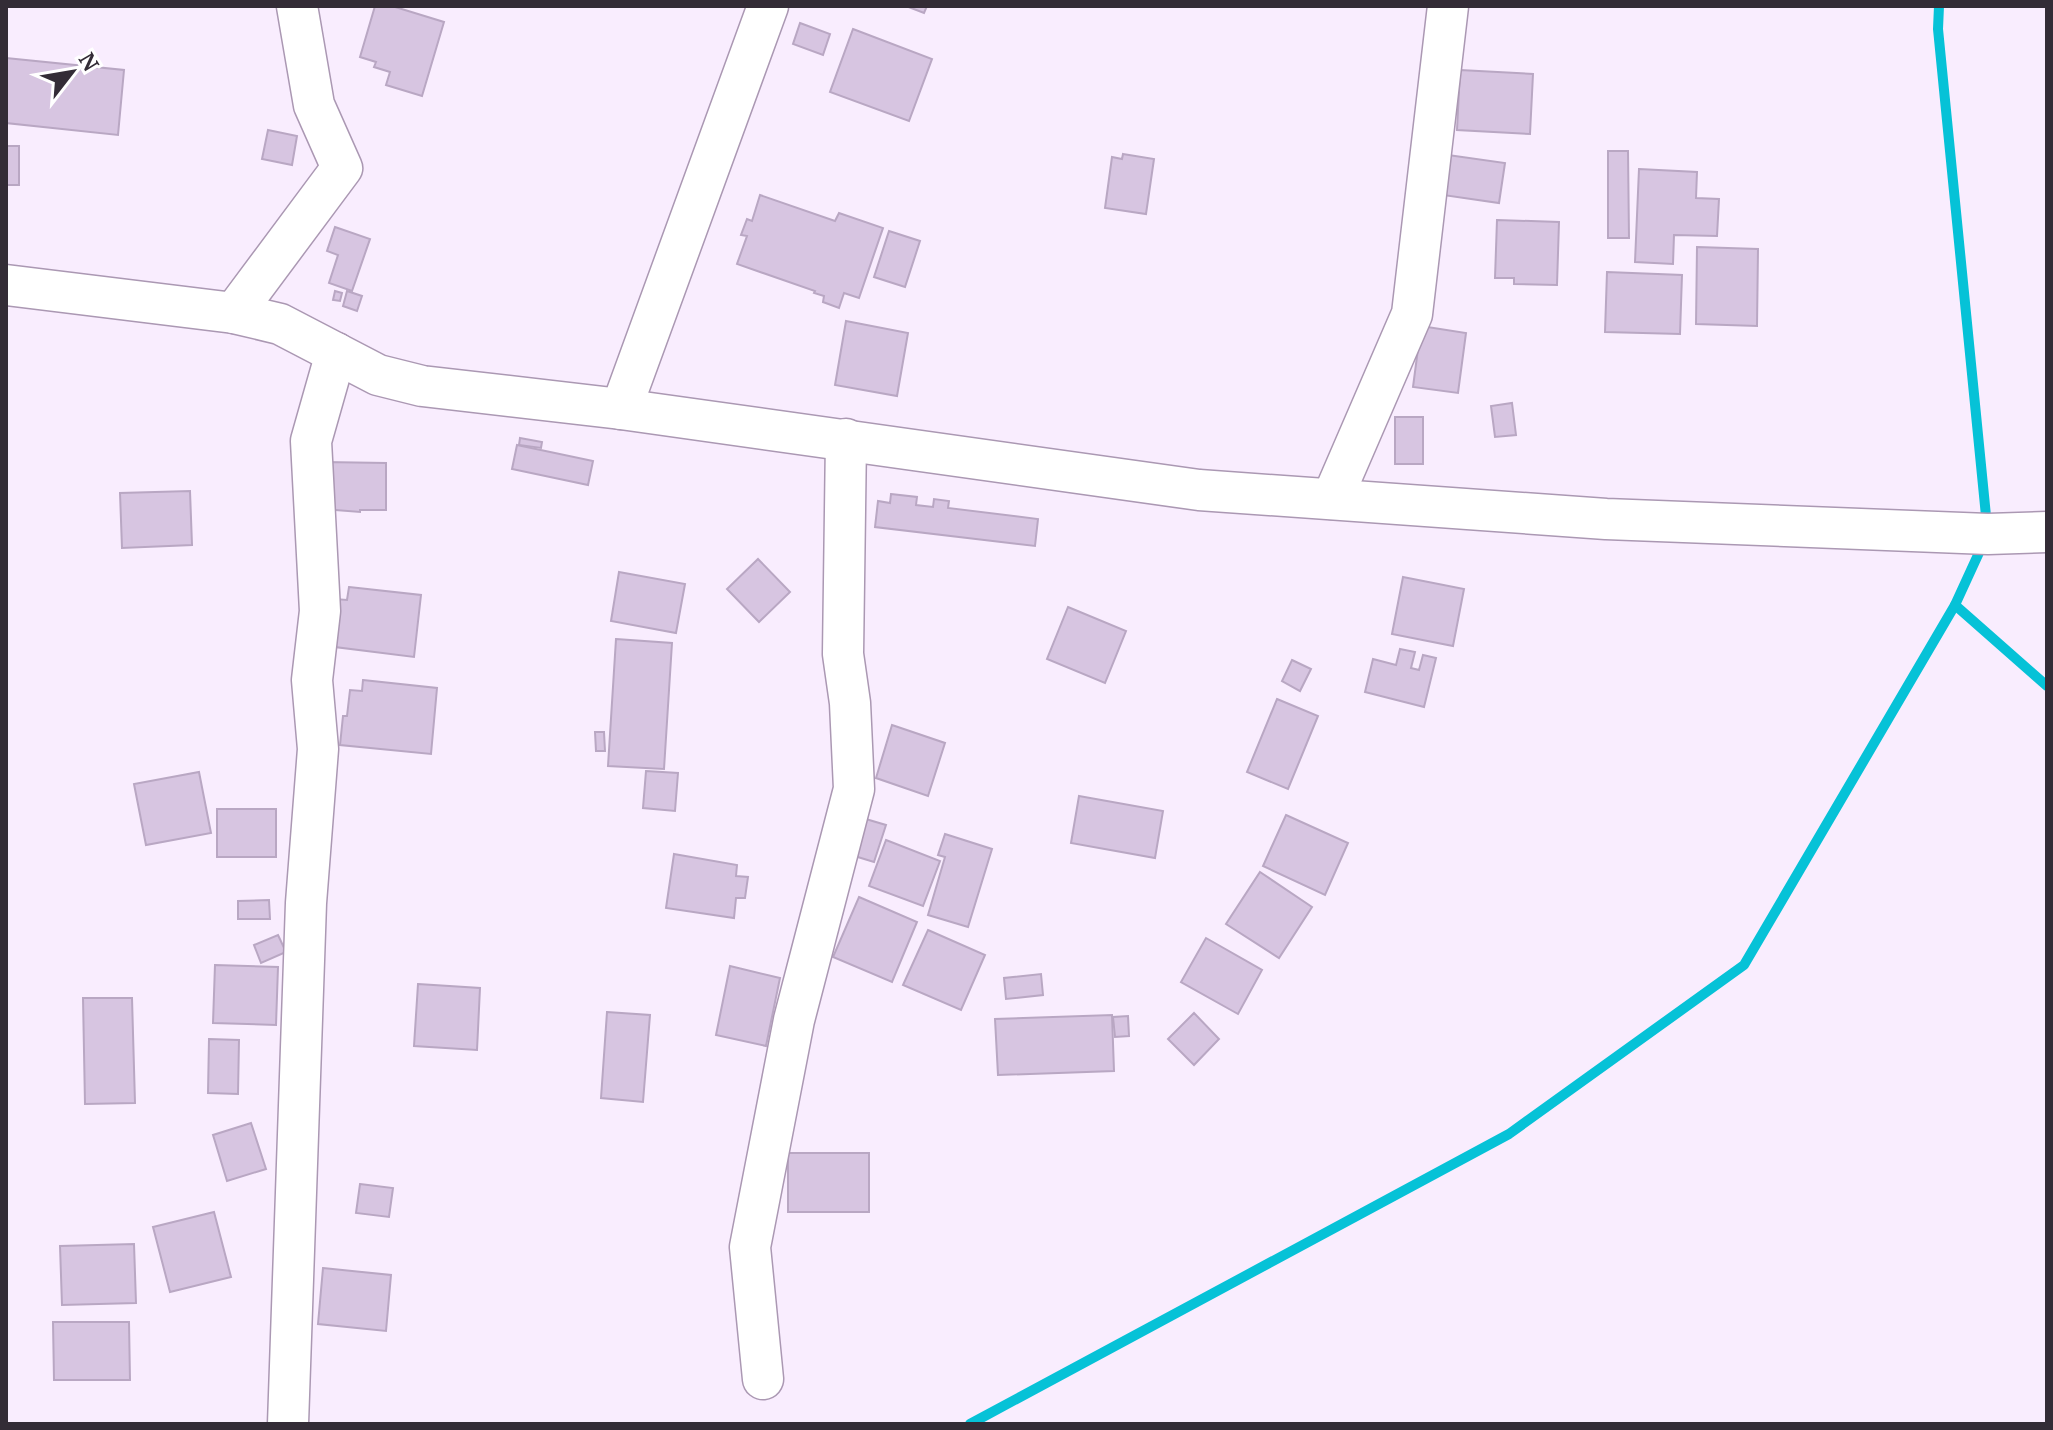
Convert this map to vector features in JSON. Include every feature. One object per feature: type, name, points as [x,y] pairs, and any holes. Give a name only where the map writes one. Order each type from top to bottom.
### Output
[{"type":"street","points":[[234,313],[342,168],[314,105],[297,6]]},
{"type":"street","points":[[621,409],[768,6]]},
{"type":"street","points":[[1332,499],[1412,314],[1448,6]]},
{"type":"street","points":[[6,285],[234,313],[280,324],[378,375],[422,386],[846,439],[1199,490],[1606,519],[1988,534],[2047,532]]},
{"type":"street","points":[[288,1424],[306,903],[318,749],[312,680],[320,611],[311,441],[336,353]]},
{"type":"street","points":[[763,1379],[750,1247],[794,1020],[854,789],[850,703],[843,654],[846,439]]},
{"type":"building","points":[[375,6],[392,6],[444,22],[422,96],[386,85],[390,72],[374,67],[376,62],[360,57]]},
{"type":"building","points":[[906,6],[927,6],[924,13]]},
{"type":"building","points":[[800,23],[830,34],[823,55],[793,44]]},
{"type":"building","points":[[853,29],[932,59],[909,121],[830,92]]},
{"type":"building","points":[[6,58],[124,70],[118,135],[6,123]]},
{"type":"building","points":[[1460,70],[1533,74],[1530,134],[1457,130]]},
{"type":"building","points":[[268,130],[297,136],[292,165],[262,159]]},
{"type":"building","points":[[6,146],[19,146],[19,185],[6,185]]},
{"type":"building","points":[[1608,151],[1628,151],[1629,238],[1608,238]]},
{"type":"building","points":[[1123,154],[1154,159],[1146,214],[1105,208],[1112,157],[1122,159]]},
{"type":"building","points":[[1448,155],[1505,163],[1499,203],[1443,195]]},
{"type":"building","points":[[1639,169],[1697,172],[1696,198],[1719,199],[1717,236],[1674,235],[1673,264],[1635,262]]},
{"type":"building","points":[[760,195],[835,221],[839,213],[883,228],[859,298],[844,293],[839,308],[823,302],[824,296],[815,291],[737,264],[747,236],[741,235],[747,219],[752,221]]},
{"type":"building","points":[[1497,220],[1559,222],[1557,285],[1514,284],[1514,278],[1495,278]]},
{"type":"building","points":[[335,227],[370,239],[352,291],[329,283],[338,255],[327,251]]},
{"type":"building","points":[[889,231],[920,241],[905,287],[874,277]]},
{"type":"building","points":[[1697,247],[1758,249],[1757,326],[1696,324]]},
{"type":"building","points":[[1607,272],[1682,275],[1680,334],[1605,332]]},
{"type":"building","points":[[335,291],[342,293],[340,301],[333,300]]},
{"type":"building","points":[[347,291],[362,296],[357,311],[343,306]]},
{"type":"building","points":[[846,321],[908,333],[897,396],[835,385]]},
{"type":"building","points":[[1421,326],[1466,333],[1458,393],[1413,387]]},
{"type":"building","points":[[1512,403],[1516,435],[1495,437],[1491,406]]},
{"type":"building","points":[[1395,417],[1423,417],[1423,464],[1395,464]]},
{"type":"building","points":[[520,438],[542,442],[541,448],[519,445]]},
{"type":"building","points":[[517,445],[593,461],[588,485],[512,469]]},
{"type":"building","points":[[324,462],[386,463],[386,510],[360,512],[323,509]]},
{"type":"building","points":[[190,491],[192,545],[122,548],[120,493]]},
{"type":"building","points":[[891,494],[917,497],[916,505],[933,507],[934,499],[949,501],[948,508],[1038,519],[1035,546],[875,527],[878,501],[890,503]]},
{"type":"building","points":[[758,559],[790,592],[759,622],[727,589]]},
{"type":"building","points":[[619,572],[685,584],[676,633],[611,621]]},
{"type":"building","points":[[1403,577],[1464,589],[1453,646],[1392,634]]},
{"type":"building","points":[[349,587],[421,595],[414,657],[335,647],[335,599],[347,600]]},
{"type":"building","points":[[1068,607],[1126,631],[1105,683],[1047,659]]},
{"type":"building","points":[[616,639],[672,643],[664,769],[608,766]]},
{"type":"building","points":[[1400,649],[1415,652],[1411,668],[1419,670],[1423,655],[1436,658],[1424,707],[1365,692],[1373,659],[1396,665]]},
{"type":"building","points":[[1292,660],[1311,669],[1300,691],[1282,681]]},
{"type":"building","points":[[363,680],[437,688],[431,754],[340,745],[350,690],[362,691]]},
{"type":"building","points":[[1277,699],[1318,716],[1288,789],[1247,772]]},
{"type":"building","points":[[892,725],[945,743],[928,796],[876,778]]},
{"type":"building","points":[[595,732],[604,732],[605,751],[596,751]]},
{"type":"building","points":[[646,771],[678,773],[675,811],[643,808]]},
{"type":"building","points":[[199,772],[211,833],[146,845],[134,784]]},
{"type":"building","points":[[1079,796],[1163,811],[1155,858],[1071,843]]},
{"type":"building","points":[[217,809],[276,809],[276,857],[217,857]]},
{"type":"building","points":[[1286,815],[1348,843],[1325,895],[1263,866]]},
{"type":"building","points":[[859,817],[886,825],[874,862],[848,854]]},
{"type":"building","points":[[945,834],[992,849],[968,927],[928,915],[945,857],[938,855]]},
{"type":"building","points":[[886,840],[940,861],[923,906],[869,886]]},
{"type":"building","points":[[674,854],[737,865],[736,876],[748,877],[745,898],[736,898],[734,918],[666,908]]},
{"type":"building","points":[[1260,872],[1312,907],[1279,958],[1226,924]]},
{"type":"building","points":[[859,897],[917,922],[892,982],[833,957]]},
{"type":"building","points":[[269,900],[270,919],[238,919],[238,901]]},
{"type":"building","points":[[928,930],[985,955],[961,1010],[903,985]]},
{"type":"building","points":[[278,935],[286,952],[261,963],[254,945]]},
{"type":"building","points":[[1206,938],[1262,970],[1238,1014],[1181,982]]},
{"type":"building","points":[[215,965],[278,967],[276,1025],[213,1023]]},
{"type":"building","points":[[730,966],[780,978],[766,1046],[716,1035]]},
{"type":"building","points":[[1041,974],[1043,995],[1006,999],[1004,978]]},
{"type":"building","points":[[418,984],[480,988],[477,1050],[414,1046]]},
{"type":"building","points":[[83,998],[132,998],[135,1103],[85,1104]]},
{"type":"building","points":[[607,1012],[650,1015],[643,1102],[601,1098]]},
{"type":"building","points":[[1194,1013],[1219,1039],[1194,1065],[1168,1039]]},
{"type":"building","points":[[1112,1015],[1114,1071],[998,1075],[995,1019]]},
{"type":"building","points":[[1128,1016],[1129,1036],[1115,1037],[1113,1017]]},
{"type":"building","points":[[209,1039],[239,1040],[238,1094],[208,1093]]},
{"type":"building","points":[[251,1123],[266,1169],[227,1181],[213,1135]]},
{"type":"building","points":[[788,1153],[869,1153],[869,1212],[788,1212]]},
{"type":"building","points":[[360,1184],[393,1188],[389,1217],[356,1213]]},
{"type":"building","points":[[214,1212],[231,1277],[170,1292],[153,1227]]},
{"type":"building","points":[[134,1244],[136,1303],[62,1305],[60,1246]]},
{"type":"building","points":[[323,1268],[391,1275],[386,1331],[318,1324]]},
{"type":"building","points":[[53,1322],[129,1322],[130,1380],[54,1380]]},
{"type":"waterway","points":[[1939,6],[1938,29],[1987,526]]},
{"type":"waterway","points":[[970,1424],[1509,1134],[1744,965],[1955,605],[1983,544]]},
{"type":"waterway","points":[[1955,605],[2047,686]]}]
